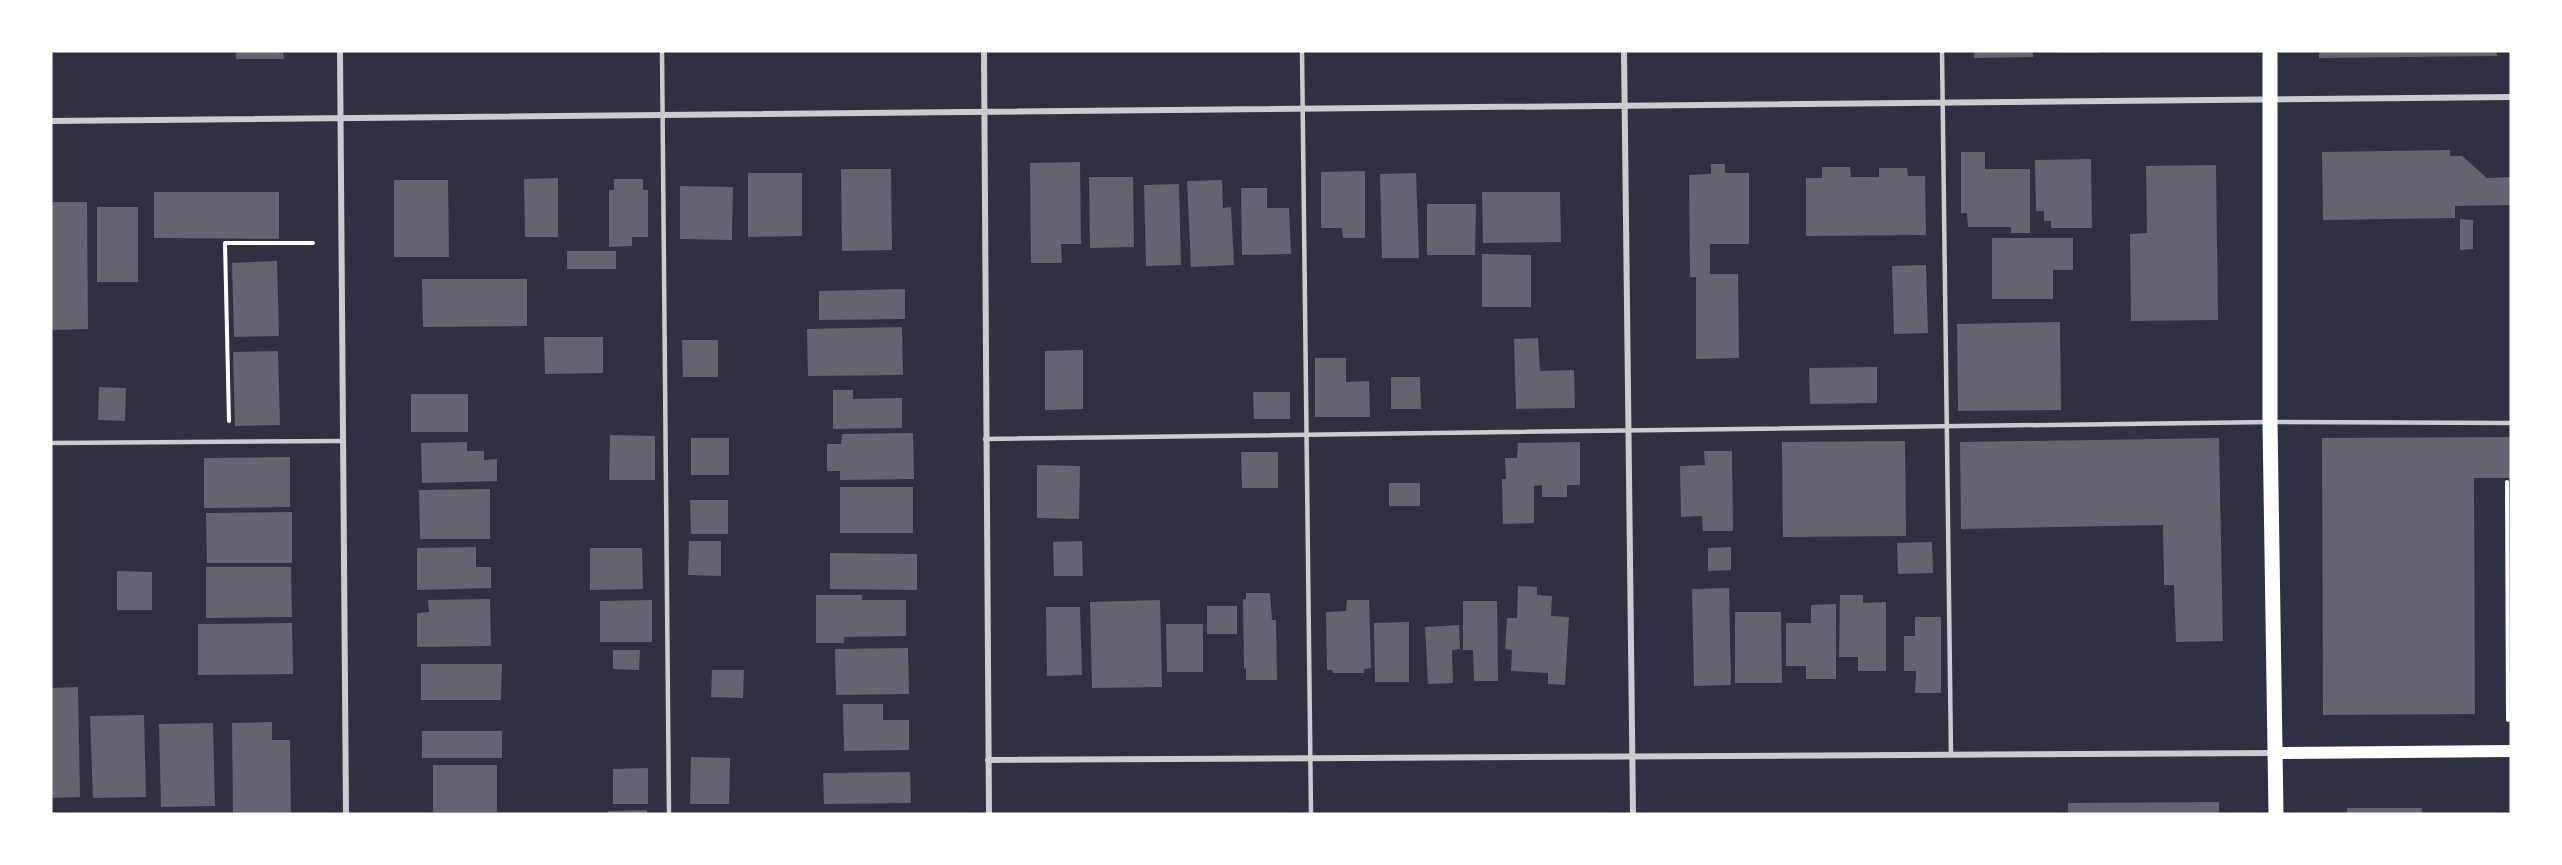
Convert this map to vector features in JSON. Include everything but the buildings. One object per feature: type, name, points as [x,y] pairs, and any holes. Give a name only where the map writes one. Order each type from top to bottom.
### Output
[{"type":"main road","points":[[2270,51],[2270,422],[2276,814]]},
{"type":"main road","points":[[2275,753],[2511,751]]},
{"type":"street","points":[[340,51],[346,814]]},
{"type":"street","points":[[984,51],[989,814]]},
{"type":"street","points":[[1624,51],[1626,431],[1633,814]]},
{"type":"street","points":[[51,121],[2511,97]]},
{"type":"street","points":[[988,760],[2275,753]]},
{"type":"lane","points":[[662,51],[669,814]]},
{"type":"lane","points":[[1302,51],[1311,814]]},
{"type":"lane","points":[[1942,51],[1951,755]]},
{"type":"lane","points":[[985,440],[2270,422],[2511,423]]},
{"type":"lane","points":[[51,443],[343,441]]},
{"type":"path","points":[[229,442],[225,243],[313,243]]},
{"type":"path","points":[[2507,482],[2508,720]]}]
